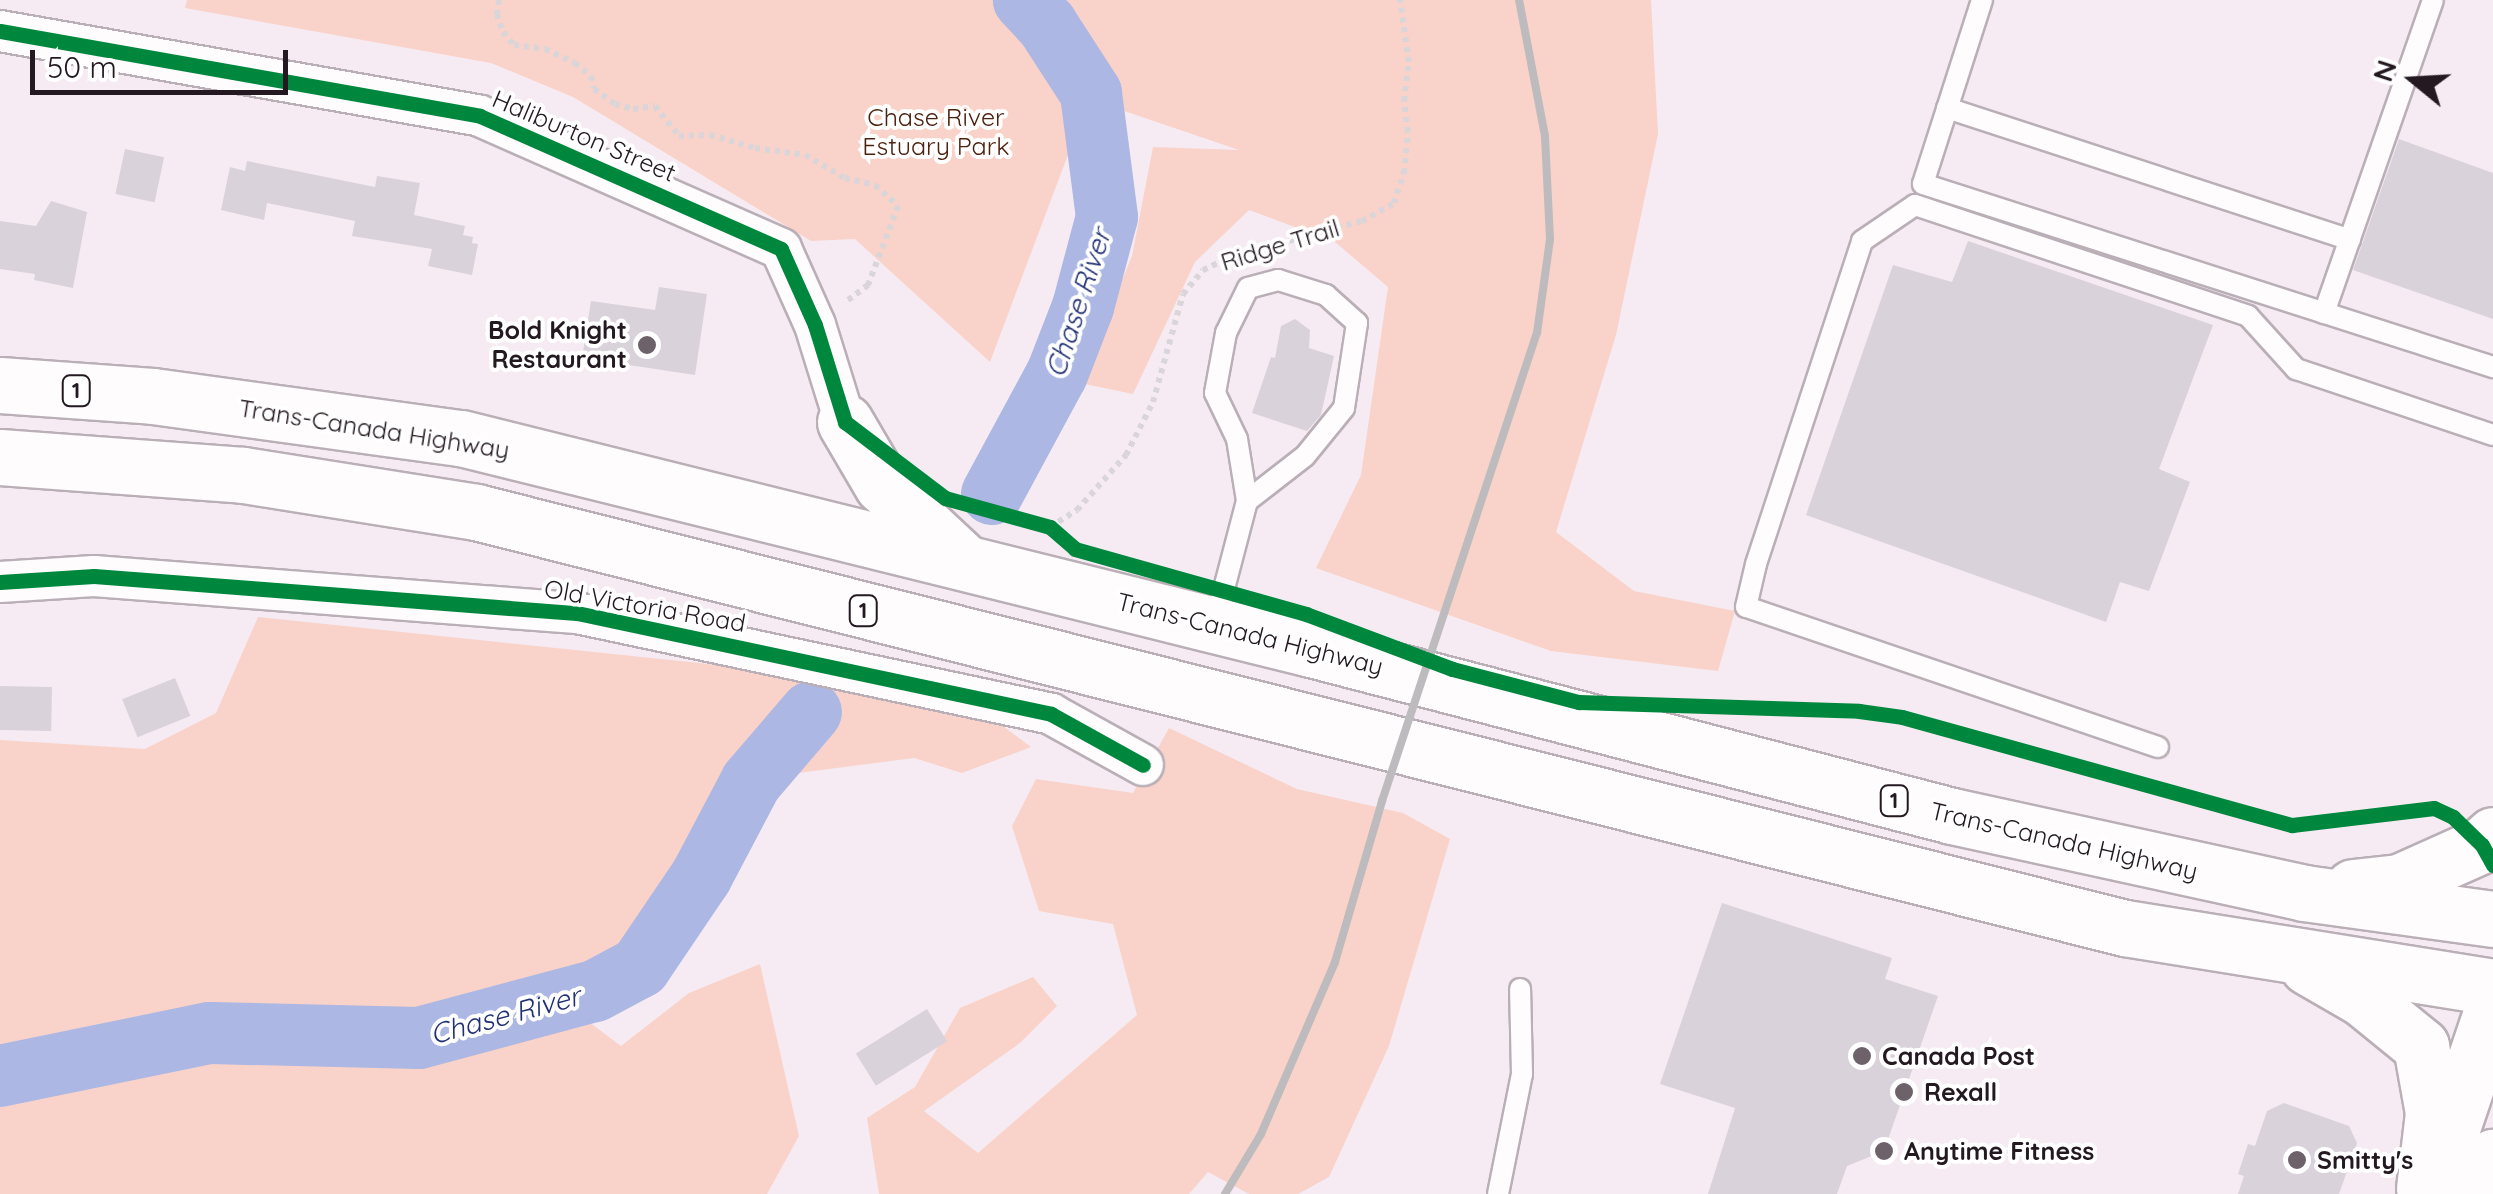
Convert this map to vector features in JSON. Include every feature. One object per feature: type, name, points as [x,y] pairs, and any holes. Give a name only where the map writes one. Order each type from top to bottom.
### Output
[{"type":"main road","name":"Trans-Canada Highway","points":[[0,385],[152,396],[461,438],[1215,625],[1952,816],[2304,893],[2493,918]]},
{"type":"main road","points":[[845,422],[882,485],[966,563]]},
{"type":"main road","name":"1","points":[[0,457],[243,475],[476,512],[1934,883],[2126,928],[2292,958],[2493,987]]},
{"type":"main road","points":[[2304,893],[2399,882],[2482,845],[2493,835]]},
{"type":"main road","points":[[2292,958],[2362,998],[2421,1046],[2448,1192]]},
{"type":"main road","points":[[2448,1192],[2450,1134],[2493,1007]]},
{"type":"main road","points":[[2448,1192],[2493,1096]]},
{"type":"main road","points":[[2448,1192],[2493,1157]]},
{"type":"street","name":"Haliburton Street","points":[[0,30],[480,116],[781,250],[815,325],[845,422]]},
{"type":"street","name":"Old Victoria Road","points":[[0,582],[94,576],[577,613],[1052,714],[1143,765]]},
{"type":"lane","points":[[1982,0],[1923,184],[2493,367]]},
{"type":"lane","points":[[2324,312],[2433,0]]},
{"type":"lane","points":[[1947,108],[2350,240]]},
{"type":"lane","points":[[2158,747],[1746,607],[1756,564],[1862,241],[1915,205],[2248,316],[2296,369],[2493,435]]},
{"type":"lane","points":[[1215,625],[1247,501],[1237,439],[1215,392],[1226,334],[1248,288],[1278,280],[1326,294],[1357,323],[1344,408],[1306,456],[1247,501]]},
{"type":"lane","points":[[1498,1194],[1522,1074],[1520,988]]},
{"type":"path","points":[[500,0],[497,14],[503,32],[514,45],[562,56],[575,63],[590,77],[594,89],[615,104],[659,108],[678,136],[710,134],[755,148],[805,155],[845,178],[875,185],[898,206],[868,285],[815,325]]},
{"type":"green space","name":"Chase River Estuary Park","points":[[187,0],[1651,0],[1658,134],[1616,335],[1556,532],[1634,591],[1735,611],[1718,671],[1551,651],[1316,568],[1361,475],[1388,287],[1335,242],[1249,210],[1195,262],[1133,394],[1080,383],[1132,256],[1153,147],[1239,150],[1089,99],[990,362],[855,239],[811,241],[573,97],[491,63],[185,8]]},
{"type":"green space","points":[[258,617],[718,665],[996,721],[1031,747],[962,773],[914,758],[775,776],[656,946],[581,1016],[621,1046],[689,993],[760,964],[799,1136],[767,1194],[0,1194],[0,740],[145,749],[216,713]]},
{"type":"green space","points":[[1169,728],[1297,789],[1403,813],[1450,839],[1389,1046],[1329,1177],[1298,1194],[1249,1194],[1208,1172],[1189,1194],[879,1194],[867,1118],[915,1087],[960,1008],[1033,977],[1057,1006],[1020,1043],[924,1111],[978,1153],[1137,1015],[1113,924],[1039,911],[1012,826],[1036,779],[1133,793]]},
{"type":"building","points":[[2399,139],[2493,173],[2493,319],[2353,270]]},
{"type":"building","points":[[125,149],[164,157],[155,202],[115,194]]},
{"type":"building","points":[[247,161],[375,187],[377,176],[420,183],[414,215],[465,226],[463,235],[473,237],[472,243],[478,244],[472,275],[428,266],[432,249],[352,236],[355,221],[267,203],[264,220],[221,210],[230,167],[245,171]]},
{"type":"building","points":[[51,201],[87,212],[73,288],[34,280],[35,274],[0,269],[0,221],[36,226]]},
{"type":"building","points":[[1968,241],[2213,325],[2159,469],[2190,482],[2149,591],[2120,582],[2106,622],[1806,515],[1893,265],[1952,282]]},
{"type":"building","points":[[659,287],[707,294],[695,375],[582,358],[591,301],[655,310]]},
{"type":"building","points":[[1295,319],[1310,330],[1309,348],[1334,356],[1321,415],[1307,431],[1252,413],[1271,357],[1275,358],[1281,326]]},
{"type":"building","points":[[175,678],[190,716],[138,737],[122,699]]},
{"type":"building","points":[[0,686],[52,687],[51,731],[0,730]]},
{"type":"building","points":[[1722,903],[1892,958],[1885,979],[1938,996],[1884,1151],[1847,1166],[1837,1194],[1708,1194],[1735,1108],[1660,1084]]},
{"type":"building","points":[[927,1009],[947,1041],[876,1086],[856,1054]]},
{"type":"building","name":"Smitty's","points":[[2284,1103],[2349,1126],[2357,1143],[2339,1194],[2238,1194],[2244,1176],[2238,1174],[2248,1144],[2255,1146],[2267,1111]]},
{"type":"waterway","name":"Chase River","points":[[992,494],[1057,374],[1083,307],[1107,217],[1091,93],[1047,25],[1024,0]]},
{"type":"waterway","name":"Chase River","points":[[0,1076],[210,1033],[419,1038],[595,991],[640,967],[701,877],[751,782],[811,712]]},
{"type":"railway","points":[[1225,1194],[1261,1134],[1335,962],[1382,801],[1537,333],[1550,239],[1545,136],[1519,0]]},
{"type":"cycle path","points":[[0,31],[480,116],[781,249],[815,325],[845,422],[945,498],[1050,527],[1075,549],[1306,614],[1452,669],[1579,702],[1859,711],[1902,717],[2292,825],[2434,808],[2453,817],[2482,845],[2493,865]]},
{"type":"cycle path","points":[[0,582],[94,576],[577,613],[1051,714],[1143,765]]},
{"type":"place","name":"Bold Knight Restaurant","points":[[647,345]]},
{"type":"place","name":"Canada Post","points":[[1862,1056]]},
{"type":"place","name":"Rexall","points":[[1904,1092]]},
{"type":"place","name":"Anytime Fitness","points":[[1884,1151]]},
{"type":"place","name":"Smitty's","points":[[2297,1160]]}]
